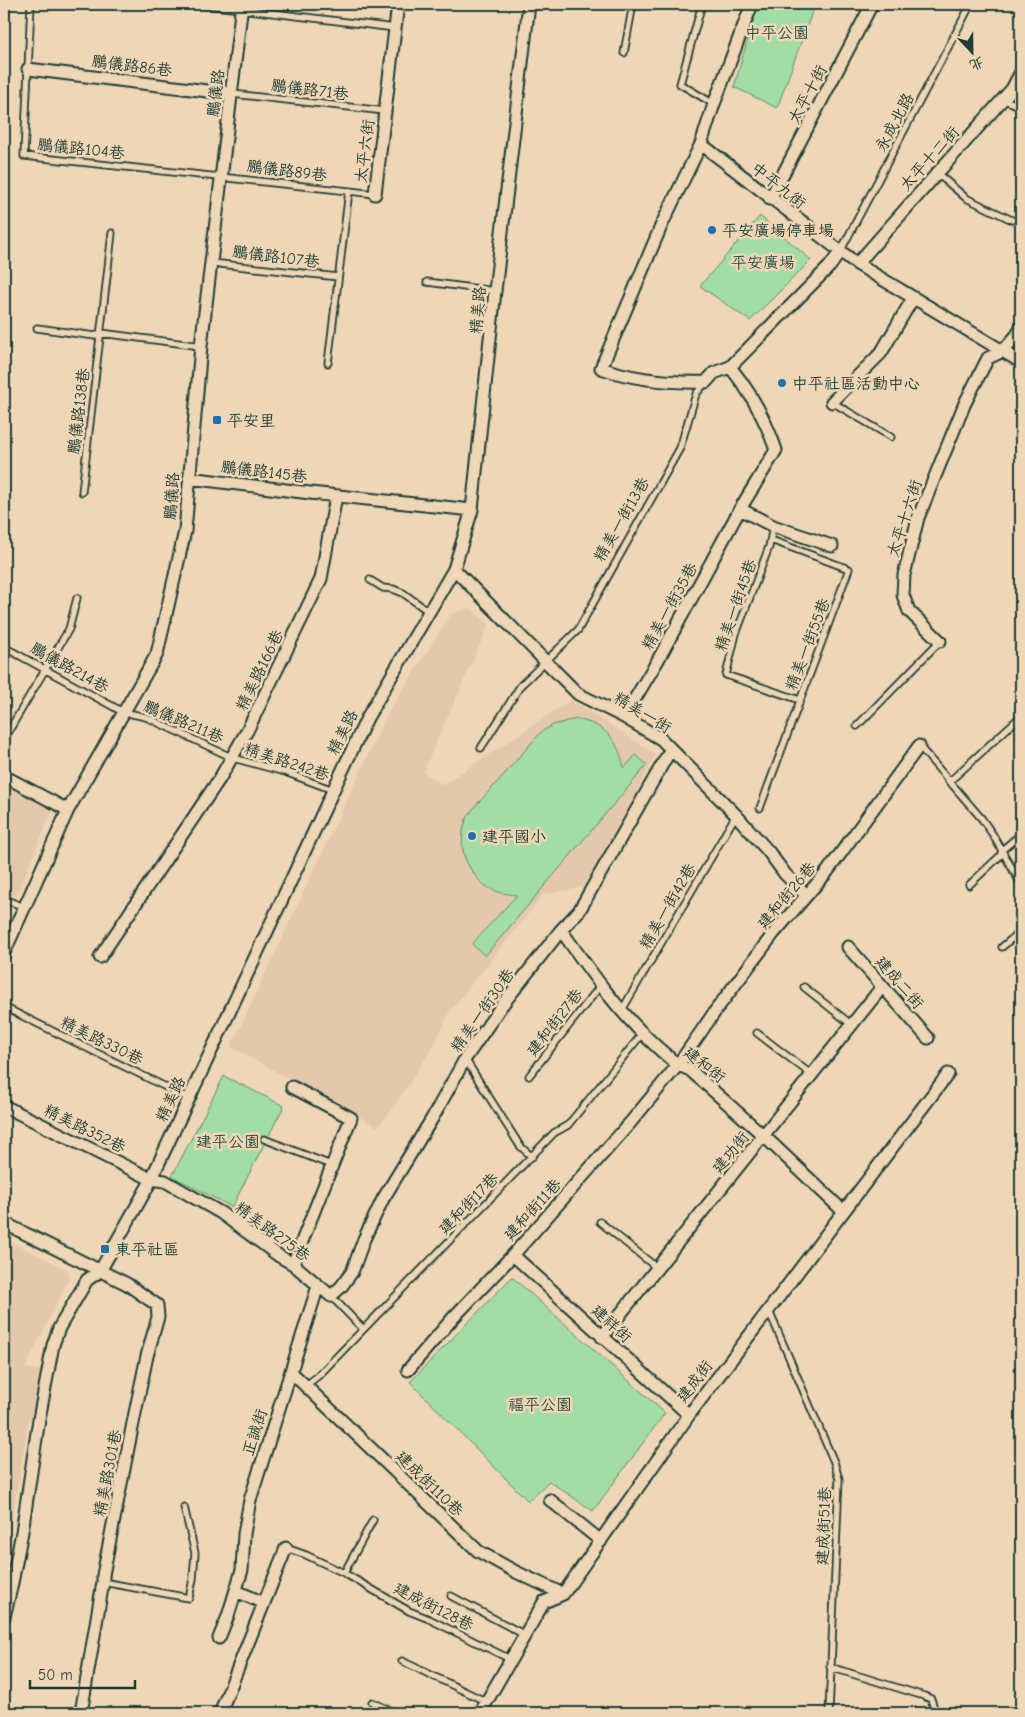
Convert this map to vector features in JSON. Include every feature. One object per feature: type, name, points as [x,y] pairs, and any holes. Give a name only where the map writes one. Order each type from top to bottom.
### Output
[{"type":"street","name":"太平六街","points":[[375,194],[398,4]]},
{"type":"street","name":"精美路","points":[[4,1617],[12,1588],[22,1532],[39,1419],[53,1346],[59,1328],[86,1280],[100,1270],[151,1179],[367,718],[454,569],[472,510],[528,4]]},
{"type":"street","points":[[706,382],[672,383],[618,374],[601,368],[662,224],[701,144],[752,4]]},
{"type":"street","name":"太平十街","points":[[770,198],[872,4]]},
{"type":"street","name":"鵬儀路","points":[[4,953],[68,810],[156,654],[185,531],[211,262],[242,6]]},
{"type":"street","name":"鵬儀路86巷","points":[[28,69],[232,94]]},
{"type":"street","name":"太平十二街","points":[[857,264],[1012,89],[1021,72]]},
{"type":"street","name":"中平九街","points":[[701,144],[857,264],[1021,362]]},
{"type":"street","name":"精美一街13巷","points":[[706,382],[714,373],[730,367],[830,266],[840,252]]},
{"type":"street","points":[[832,402],[881,353],[912,298]]},
{"type":"street","name":"太平十六街","points":[[940,640],[910,611],[903,596],[904,575],[918,518],[965,403],[988,358],[1003,351],[1021,328]]},
{"type":"street","name":"精美一街35巷","points":[[624,717],[658,660],[740,509],[776,450],[771,436],[743,382],[730,367]]},
{"type":"street","name":"鵬儀路145巷","points":[[189,478],[336,496]]},
{"type":"street","points":[[336,496],[472,510]]},
{"type":"street","name":"精美路166巷","points":[[100,956],[233,758],[321,579],[336,496]]},
{"type":"street","points":[[740,509],[773,526],[832,546]]},
{"type":"street","name":"精美一街","points":[[454,569],[578,694],[624,717],[661,739],[736,815],[768,851],[785,874],[806,895]]},
{"type":"street","name":"建和街26巷","points":[[678,1066],[716,1010],[774,933],[827,872],[919,746]]},
{"type":"street","name":"精美一街30巷","points":[[331,1296],[341,1287],[352,1272],[364,1239],[384,1199],[465,1059],[502,1005],[578,911],[671,749]]},
{"type":"street","points":[[4,776],[68,810]]},
{"type":"street","name":"建和街","points":[[561,930],[600,985],[642,1034],[678,1066],[690,1070],[764,1136],[843,1211]]},
{"type":"street","name":"建成二街","points":[[848,946],[928,1038]]},
{"type":"street","name":"建功街","points":[[602,1337],[882,987]]},
{"type":"street","name":"建和街11巷","points":[[408,1370],[453,1318],[513,1255],[678,1066]]},
{"type":"street","name":"建成街","points":[[480,1713],[544,1602],[563,1594],[689,1415],[948,1074]]},
{"type":"street","points":[[292,1087],[350,1118],[293,1264]]},
{"type":"street","name":"精美路352巷","points":[[4,1106],[151,1179]]},
{"type":"street","name":"精美路275巷","points":[[151,1179],[165,1181],[221,1213],[279,1256],[293,1264],[331,1296]]},
{"type":"street","points":[[4,1223],[100,1270]]},
{"type":"street","name":"建祥街","points":[[513,1255],[689,1415]]},
{"type":"street","name":"精美路301巷","points":[[81,1713],[103,1575],[131,1431],[147,1356],[158,1317],[157,1305],[128,1284],[100,1270]]},
{"type":"street","name":"正誠街","points":[[219,1638],[242,1570],[244,1534],[250,1500],[318,1286]]},
{"type":"street","name":"建成街110巷","points":[[291,1372],[478,1551],[516,1572],[563,1594]]},
{"type":"street","points":[[550,1500],[601,1542]]},
{"type":"street","points":[[220,1713],[286,1548]]},
{"type":"street","points":[[236,1591],[264,1603]]},
{"type":"lane","points":[[28,69],[31,4]]},
{"type":"lane","points":[[198,4],[242,6],[395,28]]},
{"type":"lane","points":[[624,53],[632,4]]},
{"type":"lane","points":[[702,4],[680,84],[714,104]]},
{"type":"lane","name":"永成北路","points":[[840,252],[972,4]]},
{"type":"lane","name":"鵬儀路104巷","points":[[28,69],[24,156],[222,176]]},
{"type":"lane","name":"鵬儀路71巷","points":[[232,94],[385,111]]},
{"type":"lane","points":[[1003,99],[1021,107]]},
{"type":"lane","points":[[937,173],[966,198],[1012,220]]},
{"type":"lane","name":"鵬儀路89巷","points":[[222,176],[349,191]]},
{"type":"lane","name":"太平六街","points":[[328,363],[349,191],[375,194]]},
{"type":"lane","name":"鵬儀路138巷","points":[[82,492],[112,233]]},
{"type":"lane","name":"鵬儀路107巷","points":[[211,262],[338,277]]},
{"type":"lane","points":[[427,282],[495,291]]},
{"type":"lane","points":[[37,328],[95,336],[100,334],[202,346]]},
{"type":"lane","name":"精美一街13巷","points":[[480,748],[521,685],[578,630],[680,448],[696,394],[706,382]]},
{"type":"lane","points":[[832,402],[892,437]]},
{"type":"lane","name":"精美一街45巷","points":[[773,526],[771,540],[736,634],[726,675],[800,700]]},
{"type":"lane","name":"精美一街55巷","points":[[760,808],[849,570],[771,540]]},
{"type":"lane","points":[[370,580],[383,588],[403,593],[428,611]]},
{"type":"lane","points":[[4,739],[69,629],[77,598]]},
{"type":"lane","name":"太平十六街","points":[[857,726],[940,640]]},
{"type":"lane","name":"鵬儀路214巷","points":[[4,647],[123,712]]},
{"type":"lane","name":"鵬儀路211巷","points":[[123,712],[146,717],[233,758]]},
{"type":"lane","points":[[949,782],[1021,716]]},
{"type":"lane","points":[[919,746],[982,819],[1021,884]]},
{"type":"lane","name":"精美路242巷","points":[[233,758],[285,772],[333,790]]},
{"type":"lane","name":"精美一街42巷","points":[[622,1010],[736,815]]},
{"type":"lane","points":[[969,885],[1000,856],[1002,850],[1021,834]]},
{"type":"lane","points":[[4,899],[24,908]]},
{"type":"lane","points":[[1002,947],[1021,930]]},
{"type":"lane","name":"建和街27巷","points":[[529,1076],[600,985]]},
{"type":"lane","points":[[804,988],[852,1025]]},
{"type":"lane","name":"精美路330巷","points":[[4,1007],[188,1098]]},
{"type":"lane","points":[[757,1033],[812,1075]]},
{"type":"lane","name":"建和街17巷","points":[[305,1386],[318,1376],[554,1133],[568,1125],[642,1034]]},
{"type":"lane","points":[[465,1059],[520,1146],[532,1157]]},
{"type":"lane","points":[[264,1138],[331,1165]]},
{"type":"lane","points":[[600,1222],[657,1268]]},
{"type":"lane","name":"精美路275巷","points":[[331,1296],[363,1330]]},
{"type":"lane","name":"建成街51巷","points":[[769,1311],[834,1462],[839,1479],[829,1713]]},
{"type":"lane","points":[[103,1582],[188,1598],[193,1579],[195,1553],[184,1507]]},
{"type":"lane","points":[[344,1574],[373,1520]]},
{"type":"lane","name":"建成街128巷","points":[[286,1548],[306,1555],[409,1611],[512,1660]]},
{"type":"lane","points":[[450,1596],[526,1635]]},
{"type":"lane","points":[[402,1661],[487,1702]]},
{"type":"lane","points":[[830,1667],[931,1699],[934,1713]]},
{"type":"lane","points":[[372,1702],[396,1713]]},
{"type":"shaded area","name":"建平國小","points":[[470,608],[489,624],[423,772],[443,785],[571,700],[656,754],[588,886],[543,895],[450,1011],[435,1043],[397,1102],[378,1127],[231,1047],[388,713],[451,614]]},
{"type":"shaded area","points":[[4,766],[58,797],[4,926]]},
{"type":"shaded area","points":[[4,1238],[68,1270],[70,1277],[25,1368],[41,1371],[37,1401],[29,1419],[4,1567]]},
{"type":"green space","name":"中平公園","points":[[758,4],[815,4],[777,108],[734,87]]},
{"type":"green space","name":"平安廣場","points":[[760,216],[811,260],[750,321],[700,286]]},
{"type":"green space","points":[[575,719],[594,725],[608,734],[618,749],[624,768],[636,755],[647,765],[485,956],[472,944],[517,895],[490,889],[475,875],[467,863],[463,851],[462,839],[466,820],[475,807],[541,732],[553,725]]},
{"type":"green space","name":"建平公園","points":[[224,1076],[284,1106],[232,1207],[172,1176]]},
{"type":"green space","name":"福平公園","points":[[512,1277],[665,1413],[593,1511],[549,1481],[528,1501],[410,1382]]},
{"type":"place","name":"平安廣場停車場","points":[[712,230]]},
{"type":"place","name":"中平社區活動中心","points":[[782,383]]},
{"type":"place","name":"平安里","points":[[217,420]]},
{"type":"place","name":"建平國小","points":[[472,836]]},
{"type":"place","name":"東平社區","points":[[105,1249]]}]
